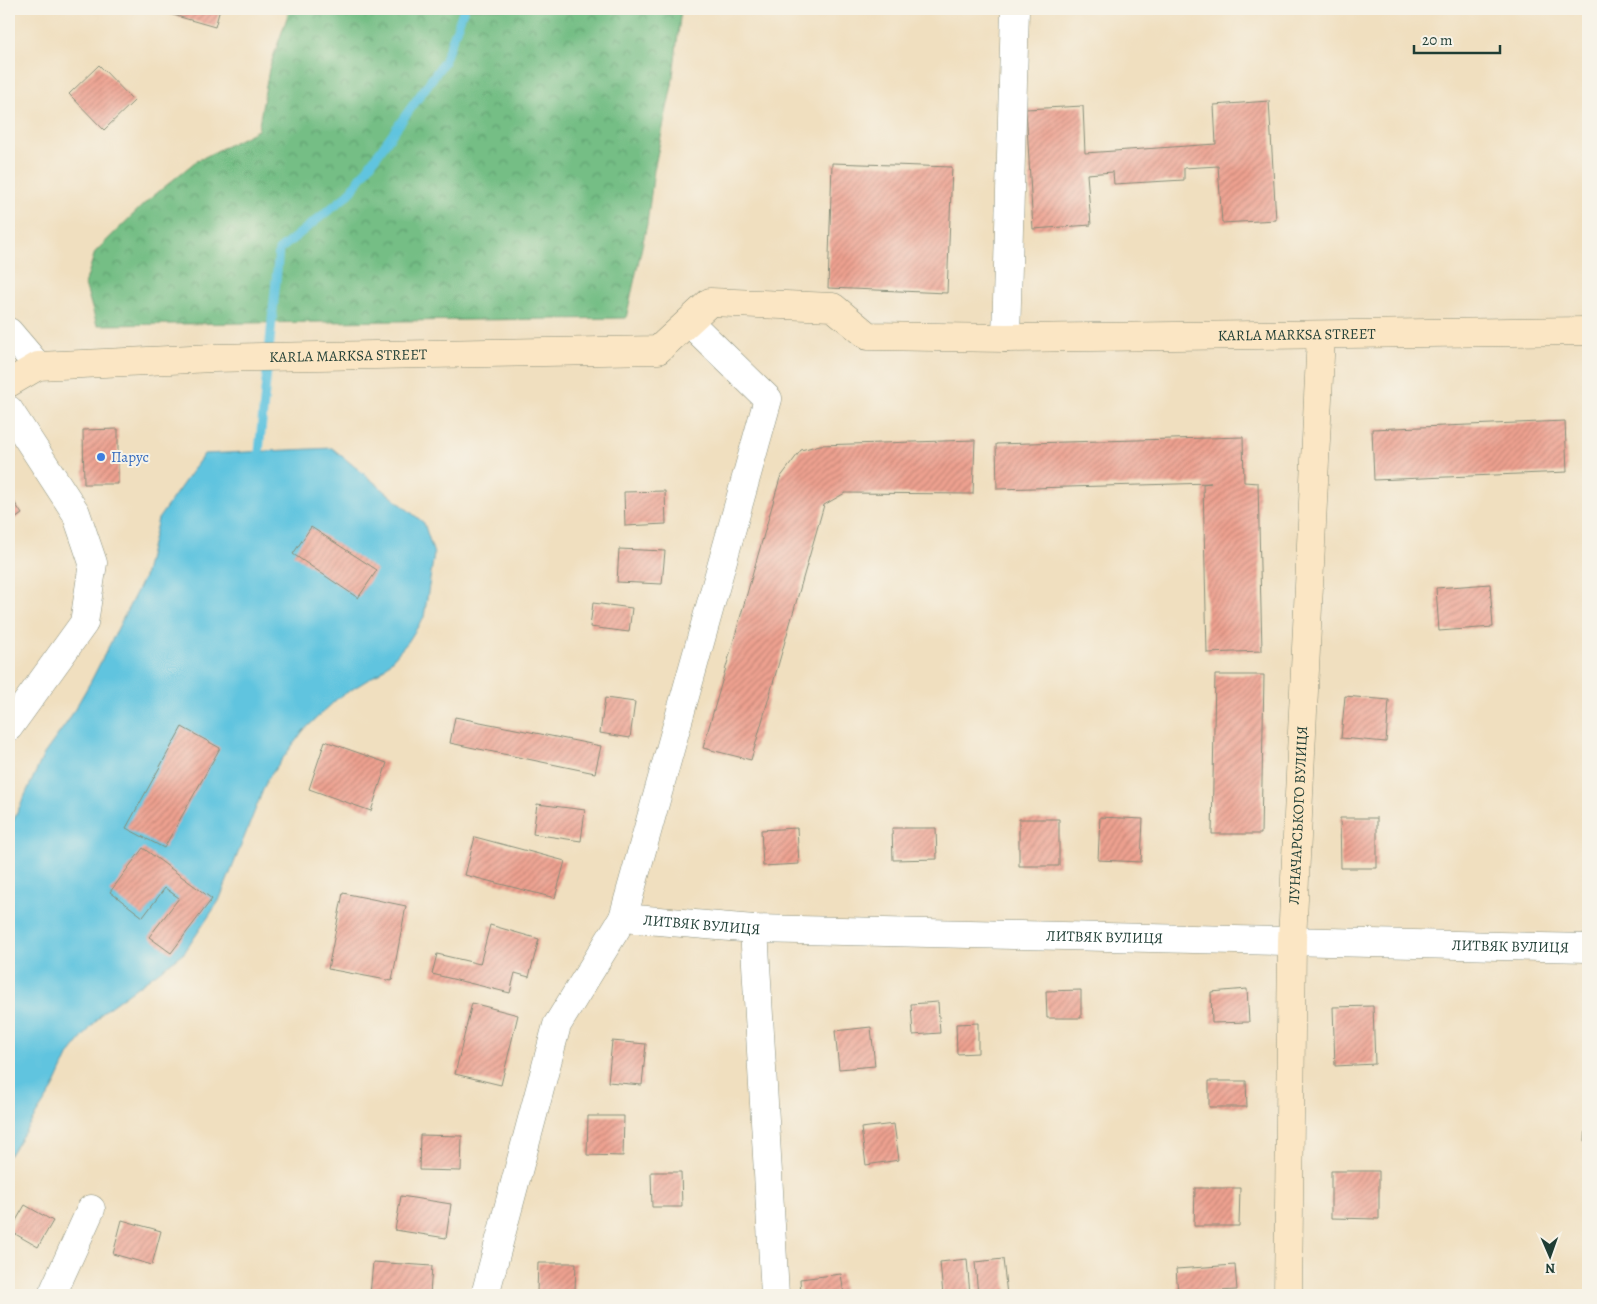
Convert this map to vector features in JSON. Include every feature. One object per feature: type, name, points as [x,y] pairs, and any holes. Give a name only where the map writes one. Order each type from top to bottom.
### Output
[{"type":"main road","name":"KARLA MARKSA STREET","points":[[38,366],[213,358],[658,350],[710,302],[834,307],[868,336],[1006,338],[1588,331]]},
{"type":"main road","name":"ЛУНАЧАРСЬКОГО ВУЛИЦЯ","points":[[1288,1295],[1292,941],[1321,335]]},
{"type":"main road","points":[[9,383],[38,366]]},
{"type":"street","points":[[1006,338],[1015,9]]},
{"type":"street","points":[[485,1295],[557,1025],[623,918],[768,398],[689,322]]},
{"type":"street","points":[[9,332],[38,366]]},
{"type":"street","points":[[9,410],[76,512],[93,563],[84,623],[9,727]]},
{"type":"street","name":"ЛИТВЯК ВУЛИЦЯ","points":[[623,918],[754,929],[1588,948]]},
{"type":"street","points":[[754,929],[775,1295]]},
{"type":"street","points":[[52,1295],[91,1209]]},
{"type":"green space","points":[[290,9],[681,9],[672,85],[654,170],[647,224],[626,318],[97,325],[85,284],[95,252],[146,202],[195,162],[258,130],[269,69]]},
{"type":"water","points":[[332,448],[424,523],[434,554],[424,617],[408,642],[382,671],[338,698],[303,731],[267,780],[219,901],[184,953],[104,1011],[69,1054],[53,1089],[9,1156],[9,830],[44,754],[68,721],[91,681],[144,577],[158,519],[204,454]]},
{"type":"building","points":[[167,9],[220,9],[215,27],[166,13]]},
{"type":"building","points":[[99,65],[134,101],[104,130],[69,94]]},
{"type":"building","points":[[1269,101],[1276,220],[1222,223],[1218,166],[1184,168],[1184,180],[1114,184],[1113,172],[1087,174],[1091,225],[1033,229],[1026,109],[1083,106],[1085,153],[1216,144],[1214,105]]},
{"type":"building","points":[[832,163],[952,167],[947,293],[828,288]]},
{"type":"building","points":[[1565,421],[1567,472],[1374,480],[1372,429]]},
{"type":"building","name":"Парус","points":[[118,429],[118,484],[84,484],[83,430]]},
{"type":"building","points":[[1243,437],[1244,482],[1258,483],[1262,651],[1207,653],[1203,484],[1211,483],[997,489],[996,444]]},
{"type":"building","points":[[975,440],[973,494],[845,493],[824,505],[751,760],[703,748],[780,478],[801,450],[820,445]]},
{"type":"building","points":[[665,491],[666,524],[625,526],[624,492]]},
{"type":"building","points":[[9,494],[22,514],[9,523]]},
{"type":"building","points":[[311,527],[377,570],[358,598],[293,554]]},
{"type":"building","points":[[619,549],[665,551],[662,584],[617,582]]},
{"type":"building","points":[[1490,584],[1493,627],[1439,631],[1436,588]]},
{"type":"building","points":[[593,603],[632,608],[629,632],[590,627]]},
{"type":"building","points":[[1215,675],[1264,675],[1261,834],[1212,834]]},
{"type":"building","points":[[1345,696],[1389,700],[1386,742],[1341,738]]},
{"type":"building","points":[[605,698],[635,702],[630,738],[600,733]]},
{"type":"building","points":[[455,717],[601,746],[595,773],[450,743]]},
{"type":"building","points":[[182,727],[220,748],[164,848],[126,828]]},
{"type":"building","points":[[325,741],[387,763],[371,811],[309,789]]},
{"type":"building","points":[[537,804],[585,810],[581,841],[533,834]]},
{"type":"building","points":[[1100,817],[1143,819],[1141,862],[1098,860]]},
{"type":"building","points":[[1340,818],[1377,818],[1377,868],[1341,868]]},
{"type":"building","points":[[1019,819],[1059,819],[1059,866],[1019,866]]},
{"type":"building","points":[[797,828],[799,864],[763,866],[761,830]]},
{"type":"building","points":[[892,828],[936,828],[937,859],[893,860]]},
{"type":"building","points":[[475,837],[565,861],[555,898],[465,875]]},
{"type":"building","points":[[143,848],[212,899],[171,953],[149,937],[179,898],[165,888],[143,917],[110,892]]},
{"type":"building","points":[[343,893],[406,906],[392,981],[328,969]]},
{"type":"building","points":[[490,925],[539,939],[529,977],[515,973],[510,993],[432,974],[437,954],[480,964]]},
{"type":"building","points":[[1247,989],[1249,1022],[1212,1023],[1211,992]]},
{"type":"building","points":[[1081,990],[1081,1018],[1047,1018],[1046,991]]},
{"type":"building","points":[[938,1002],[940,1033],[913,1035],[911,1004]]},
{"type":"building","points":[[472,1003],[518,1015],[501,1085],[455,1074]]},
{"type":"building","points":[[1373,1006],[1375,1064],[1335,1066],[1333,1007]]},
{"type":"building","points":[[978,1023],[978,1053],[957,1054],[956,1024]]},
{"type":"building","points":[[871,1027],[875,1066],[839,1069],[835,1031]]},
{"type":"building","points":[[612,1041],[646,1044],[642,1085],[608,1082]]},
{"type":"building","points":[[1209,1081],[1246,1081],[1247,1107],[1209,1107]]},
{"type":"building","points":[[1587,1108],[1588,1142],[1585,1142]]},
{"type":"building","points":[[588,1116],[624,1116],[623,1156],[587,1155]]},
{"type":"building","points":[[894,1124],[899,1160],[866,1165],[861,1128]]},
{"type":"building","points":[[420,1135],[462,1136],[461,1171],[419,1170]]},
{"type":"building","points":[[1331,1171],[1379,1171],[1379,1219],[1331,1218]]},
{"type":"building","points":[[651,1172],[681,1172],[682,1207],[652,1207]]},
{"type":"building","points":[[1195,1188],[1240,1188],[1239,1226],[1194,1226]]},
{"type":"building","points":[[401,1196],[451,1204],[446,1238],[395,1230]]},
{"type":"building","points":[[25,1205],[53,1221],[38,1247],[10,1231]]},
{"type":"building","points":[[122,1220],[161,1231],[152,1265],[113,1254]]},
{"type":"building","points":[[967,1259],[970,1295],[943,1295],[940,1262]]},
{"type":"building","points":[[1003,1259],[1007,1295],[978,1295],[975,1262]]},
{"type":"building","points":[[373,1262],[432,1266],[430,1295],[370,1295]]},
{"type":"building","points":[[538,1263],[576,1263],[575,1292],[537,1292]]},
{"type":"building","points":[[1235,1265],[1237,1290],[1178,1293],[1176,1269]]},
{"type":"building","points":[[841,1274],[844,1295],[801,1295],[800,1279]]},
{"type":"waterway","points":[[258,462],[279,250],[349,194],[444,62],[464,9]]},
{"type":"place","name":"Парус","points":[[101,457]]}]
